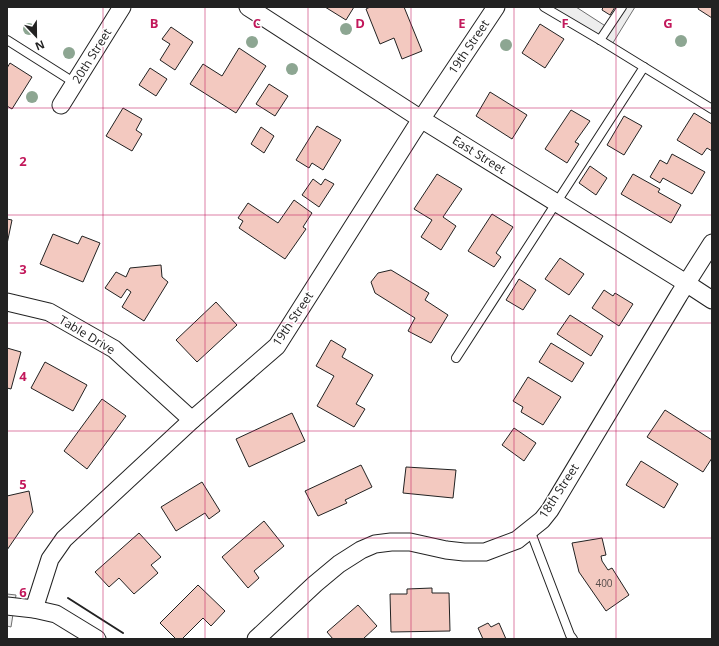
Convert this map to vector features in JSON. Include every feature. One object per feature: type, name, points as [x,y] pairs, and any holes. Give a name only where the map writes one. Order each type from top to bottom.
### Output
[{"type":"street","name":"20th Street","points":[[61,104],[122,7]]},
{"type":"street","name":"East Street","points":[[248,7],[421,119],[712,300]]},
{"type":"street","name":"19th Street","points":[[34,609],[50,559],[64,539],[192,420],[276,346],[421,119],[496,7]]},
{"type":"street","name":"18th Street","points":[[256,639],[315,584],[339,564],[360,550],[375,544],[410,542],[446,550],[484,552],[517,540],[542,520],[550,510],[686,283],[712,243]]},
{"type":"street","name":"Table Drive","points":[[7,302],[49,312],[114,349],[192,420]]},
{"type":"street","points":[[7,606],[34,609],[56,614],[97,639]]},
{"type":"lane","points":[[544,7],[712,110]]},
{"type":"lane","points":[[600,40],[622,7]]},
{"type":"lane","points":[[7,40],[75,83]]},
{"type":"lane","points":[[456,358],[644,67]]},
{"type":"lane","points":[[530,530],[570,635],[573,639]]},
{"type":"shaded area","points":[[549,7],[576,7],[607,27],[619,7],[635,7],[611,46]]},
{"type":"shaded area","points":[[7,594],[16,595],[11,627],[7,626]]},
{"type":"building","points":[[325,7],[354,7],[346,20]]},
{"type":"building","points":[[370,7],[404,7],[422,51],[402,59],[394,38],[380,44],[366,9]]},
{"type":"building","points":[[603,7],[615,7],[610,15],[602,10]]},
{"type":"building","points":[[699,7],[712,7],[712,18],[698,9]]},
{"type":"building","points":[[540,24],[564,39],[545,68],[522,53]]},
{"type":"building","points":[[171,27],[193,42],[175,70],[160,60],[170,44],[162,39]]},
{"type":"building","points":[[239,48],[266,66],[236,113],[190,84],[203,64],[222,76]]},
{"type":"building","points":[[10,63],[32,77],[12,109],[7,106],[7,68]]},
{"type":"building","points":[[150,68],[167,79],[156,96],[139,85]]},
{"type":"building","points":[[269,84],[288,96],[275,116],[256,104]]},
{"type":"building","points":[[490,92],[527,115],[512,139],[476,116]]},
{"type":"building","points":[[123,108],[142,119],[136,130],[142,134],[132,151],[106,136]]},
{"type":"building","points":[[571,110],[590,121],[575,142],[579,144],[567,163],[545,149]]},
{"type":"building","points":[[694,113],[712,124],[712,151],[707,148],[702,155],[677,140]]},
{"type":"building","points":[[624,116],[642,126],[624,155],[607,145]]},
{"type":"building","points":[[317,126],[341,140],[323,170],[312,163],[309,168],[296,160]]},
{"type":"building","points":[[261,127],[274,136],[264,153],[251,144]]},
{"type":"building","points":[[672,154],[705,172],[692,194],[663,178],[660,183],[650,177],[660,160],[667,164]]},
{"type":"building","points":[[590,166],[607,178],[596,195],[579,183]]},
{"type":"building","points":[[437,174],[462,189],[443,217],[456,226],[441,250],[421,237],[432,220],[414,209]]},
{"type":"building","points":[[633,174],[660,189],[658,192],[681,205],[671,223],[621,194]]},
{"type":"building","points":[[313,179],[321,185],[325,179],[334,184],[319,207],[302,195]]},
{"type":"building","points":[[294,200],[312,213],[303,227],[306,229],[285,259],[239,228],[243,221],[238,218],[248,203],[278,223]]},
{"type":"building","points":[[492,214],[513,227],[496,253],[501,257],[494,267],[468,251]]},
{"type":"building","points":[[7,219],[12,220],[7,244]]},
{"type":"building","points":[[53,234],[78,244],[82,236],[100,243],[83,282],[40,264]]},
{"type":"building","points":[[560,258],[584,274],[569,295],[545,279]]},
{"type":"building","points":[[161,265],[162,277],[168,282],[144,321],[122,307],[131,292],[127,289],[121,298],[105,288],[116,272],[126,277],[130,268]]},
{"type":"building","points":[[391,270],[429,293],[425,300],[448,315],[431,343],[408,331],[415,318],[375,293],[371,282],[378,273]]},
{"type":"building","points":[[519,279],[536,290],[523,310],[506,300]]},
{"type":"building","points":[[604,290],[613,296],[615,293],[633,304],[619,326],[592,308]]},
{"type":"building","points":[[216,302],[237,325],[197,362],[176,340]]},
{"type":"building","points":[[570,315],[603,336],[591,356],[557,334]]},
{"type":"building","points":[[331,340],[346,349],[342,357],[373,375],[356,404],[365,409],[354,427],[317,406],[334,376],[316,366]]},
{"type":"building","points":[[551,343],[584,363],[572,382],[539,362]]},
{"type":"building","points":[[7,348],[21,352],[11,389],[7,388]]},
{"type":"building","points":[[45,362],[87,385],[73,411],[31,388]]},
{"type":"building","points":[[528,377],[561,397],[543,425],[521,412],[523,407],[513,401]]},
{"type":"building","points":[[102,399],[126,416],[87,469],[64,451]]},
{"type":"building","points":[[665,410],[712,440],[712,458],[703,472],[647,437]]},
{"type":"building","points":[[292,413],[305,441],[249,467],[236,439]]},
{"type":"building","points":[[514,428],[536,443],[524,461],[502,445]]},
{"type":"building","points":[[641,461],[678,484],[664,508],[626,485]]},
{"type":"building","points":[[361,465],[372,487],[345,500],[347,503],[318,516],[305,491]]},
{"type":"building","points":[[406,467],[456,470],[453,498],[403,493]]},
{"type":"building","points":[[202,482],[220,511],[209,519],[205,513],[176,531],[161,507]]},
{"type":"building","points":[[29,491],[33,512],[7,550],[7,496]]},
{"type":"building","points":[[264,521],[284,546],[254,571],[259,578],[248,588],[222,557]]},
{"type":"building","points":[[139,533],[161,557],[151,565],[158,573],[134,594],[119,578],[109,587],[95,572]]},
{"type":"building","points":[[602,538],[606,555],[601,556],[602,561],[608,570],[612,568],[629,595],[606,611],[579,572],[572,543]]},
{"type":"building","points":[[198,585],[225,611],[211,626],[203,618],[182,639],[176,639],[160,623]]},
{"type":"building","points":[[432,588],[432,593],[449,593],[450,631],[391,632],[390,594],[407,594],[407,589]]},
{"type":"building","points":[[358,605],[377,626],[363,639],[333,639],[327,632]]},
{"type":"building","points":[[488,623],[491,627],[499,623],[506,639],[483,639],[478,628]]},
{"type":"wall","points":[[68,598],[123,633]]}]
